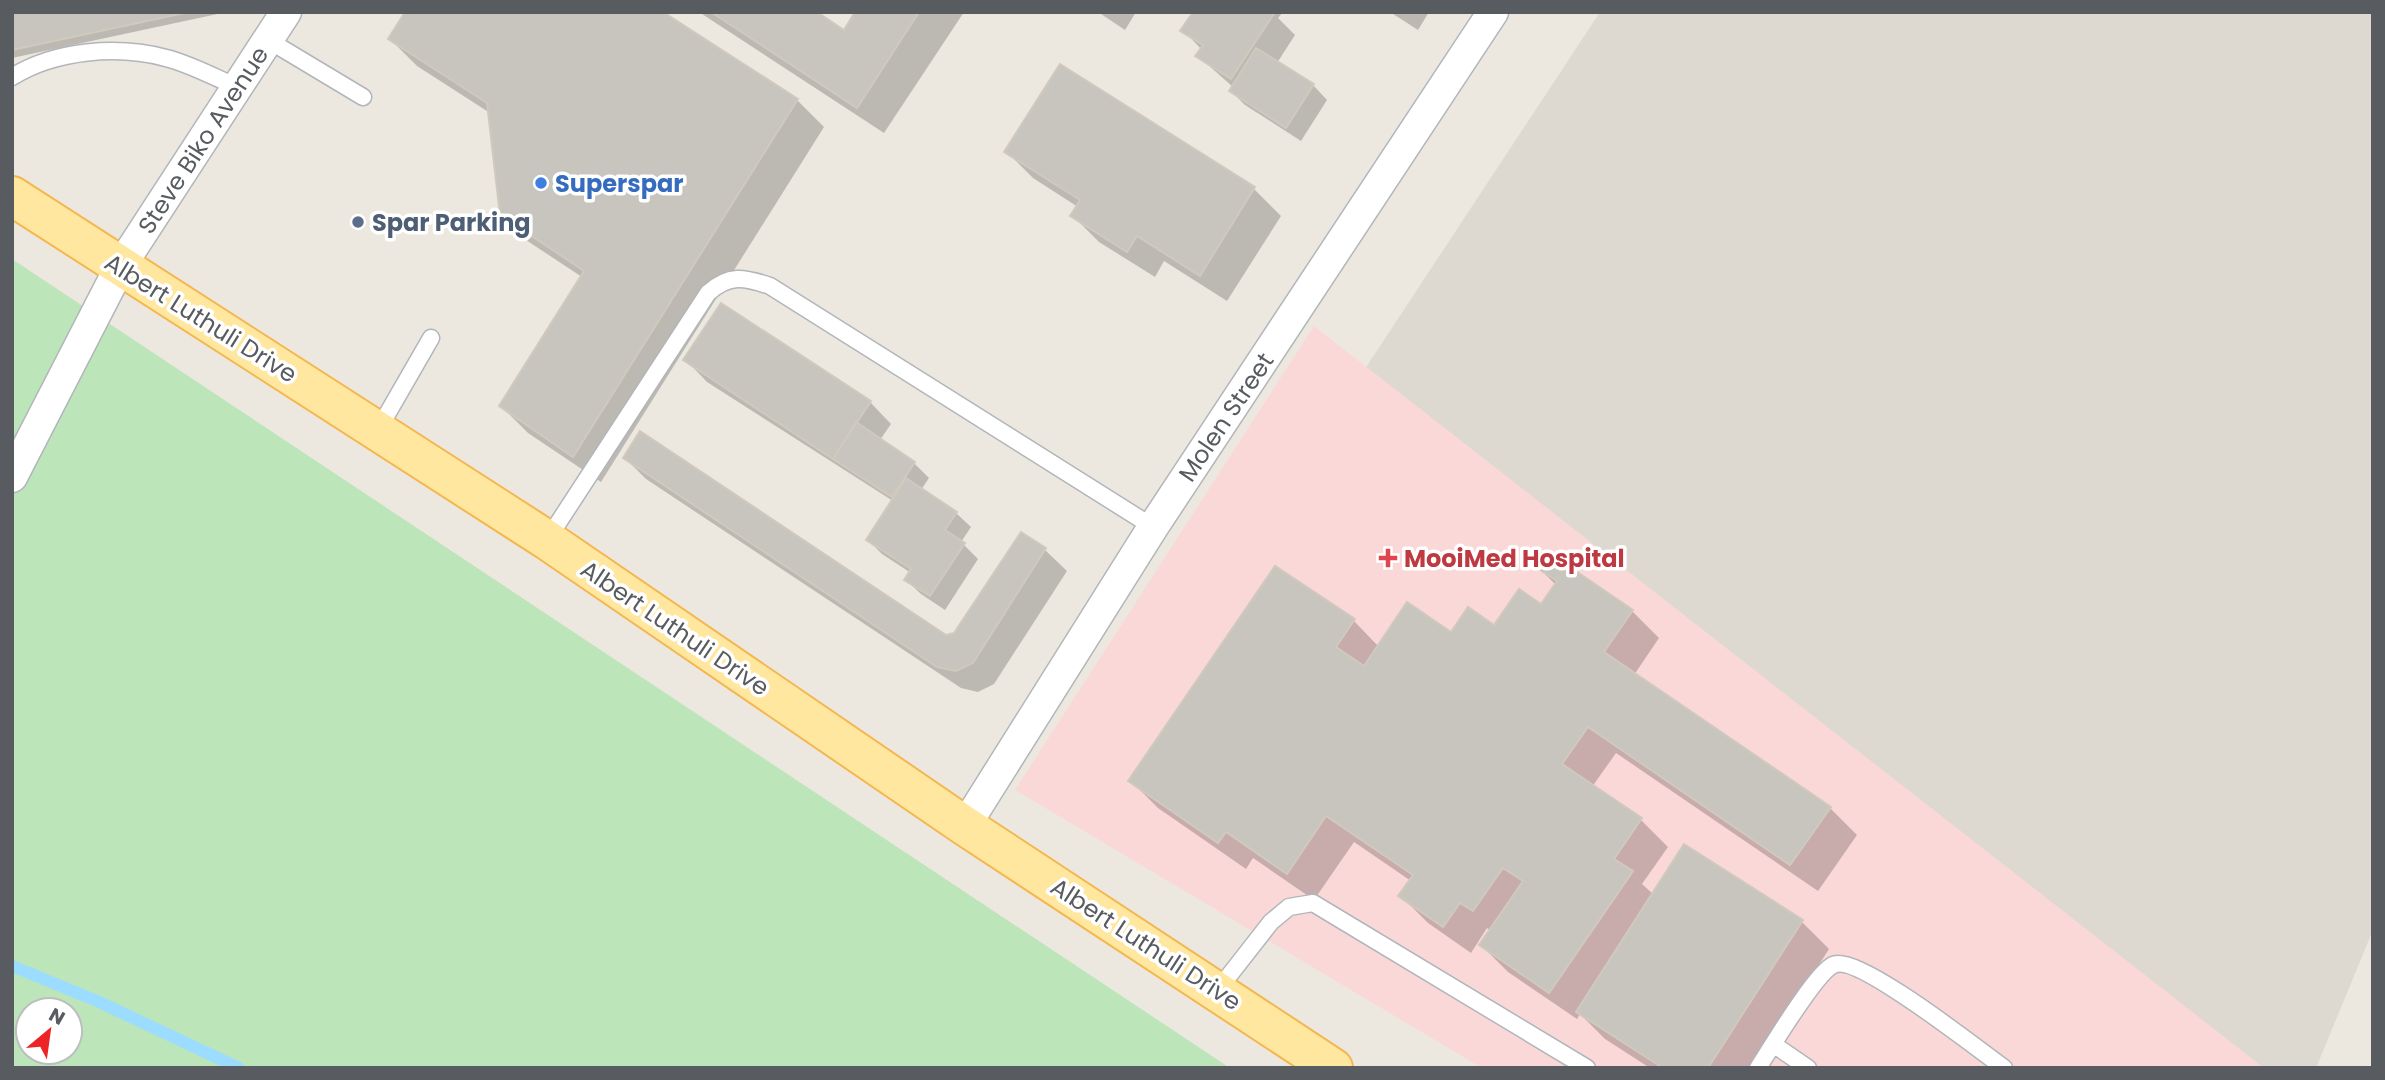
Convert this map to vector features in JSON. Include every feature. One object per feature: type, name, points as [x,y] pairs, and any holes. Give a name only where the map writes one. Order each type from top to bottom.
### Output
[{"type":"main road","name":"Albert Luthuli Drive","points":[[12,196],[547,540],[965,826],[1333,1068]]},
{"type":"street","name":"Steve Biko Avenue","points":[[12,477],[120,267],[286,12]]},
{"type":"street","name":"Molen Street","points":[[965,826],[1153,527],[1493,12]]},
{"type":"lane","points":[[268,40],[363,97]]},
{"type":"lane","points":[[12,77],[69,55],[113,51],[166,58],[237,87]]},
{"type":"lane","points":[[547,540],[708,293],[720,282],[746,278],[770,286],[813,312],[1153,527]]},
{"type":"lane","points":[[379,430],[431,338]]},
{"type":"lane","points":[[1217,991],[1271,922],[1289,907],[1313,903],[1587,1068]]},
{"type":"lane","points":[[1758,1068],[1832,965],[1844,963],[1859,968],[1886,985],[2004,1068]]},
{"type":"lane","points":[[1773,1044],[1808,1068]]},
{"type":"shaded area","points":[[1600,12],[2373,12],[2373,930],[2316,1068],[2211,1068],[1355,384]]},
{"type":"shaded area","name":"MooiMed Hospital","points":[[1314,326],[2264,1068],[1482,1068],[1015,790]]},
{"type":"green space","points":[[12,259],[1230,1068],[12,1068]]},
{"type":"building","points":[[12,12],[189,12],[12,50]]},
{"type":"building","points":[[405,12],[663,12],[798,99],[573,457],[499,406],[584,271],[500,215],[487,103],[388,39]]},
{"type":"building","points":[[711,12],[817,12],[844,30],[855,12],[919,12],[857,108]]},
{"type":"building","points":[[1193,12],[1275,12],[1231,79],[1195,56],[1203,45],[1180,31]]},
{"type":"building","points":[[1256,48],[1314,84],[1286,128],[1229,91]]},
{"type":"building","points":[[1060,64],[1255,187],[1200,276],[1137,236],[1127,252],[1070,216],[1080,200],[1004,152]]},
{"type":"building","points":[[721,303],[871,401],[833,459],[683,360]]},
{"type":"building","points":[[856,422],[915,462],[892,497],[833,459]]},
{"type":"building","points":[[640,431],[946,635],[954,633],[1021,532],[1046,548],[973,663],[956,671],[937,667],[623,458]]},
{"type":"building","points":[[906,478],[957,512],[945,530],[965,543],[930,596],[904,580],[911,569],[866,540]]},
{"type":"building","points":[[1548,552],[1633,610],[1604,652],[1831,807],[1790,865],[1588,727],[1562,764],[1642,818],[1614,859],[1633,871],[1549,993],[1479,945],[1523,881],[1503,868],[1473,911],[1460,903],[1443,927],[1398,896],[1413,875],[1326,816],[1287,874],[1226,832],[1218,843],[1128,781],[1275,566],[1355,619],[1336,647],[1364,666],[1407,602],[1451,632],[1468,607],[1494,625],[1519,589],[1541,604],[1557,581],[1537,568]]},
{"type":"building","points":[[1684,844],[1803,920],[1708,1068],[1663,1068],[1576,1012]]},
{"type":"waterway","points":[[12,966],[97,1001],[239,1068]]},
{"type":"place","name":"Superspar","points":[[541,183]]},
{"type":"place","name":"Spar Parking","points":[[358,222]]},
{"type":"place","name":"MooiMed Hospital","points":[[1388,558]]}]
